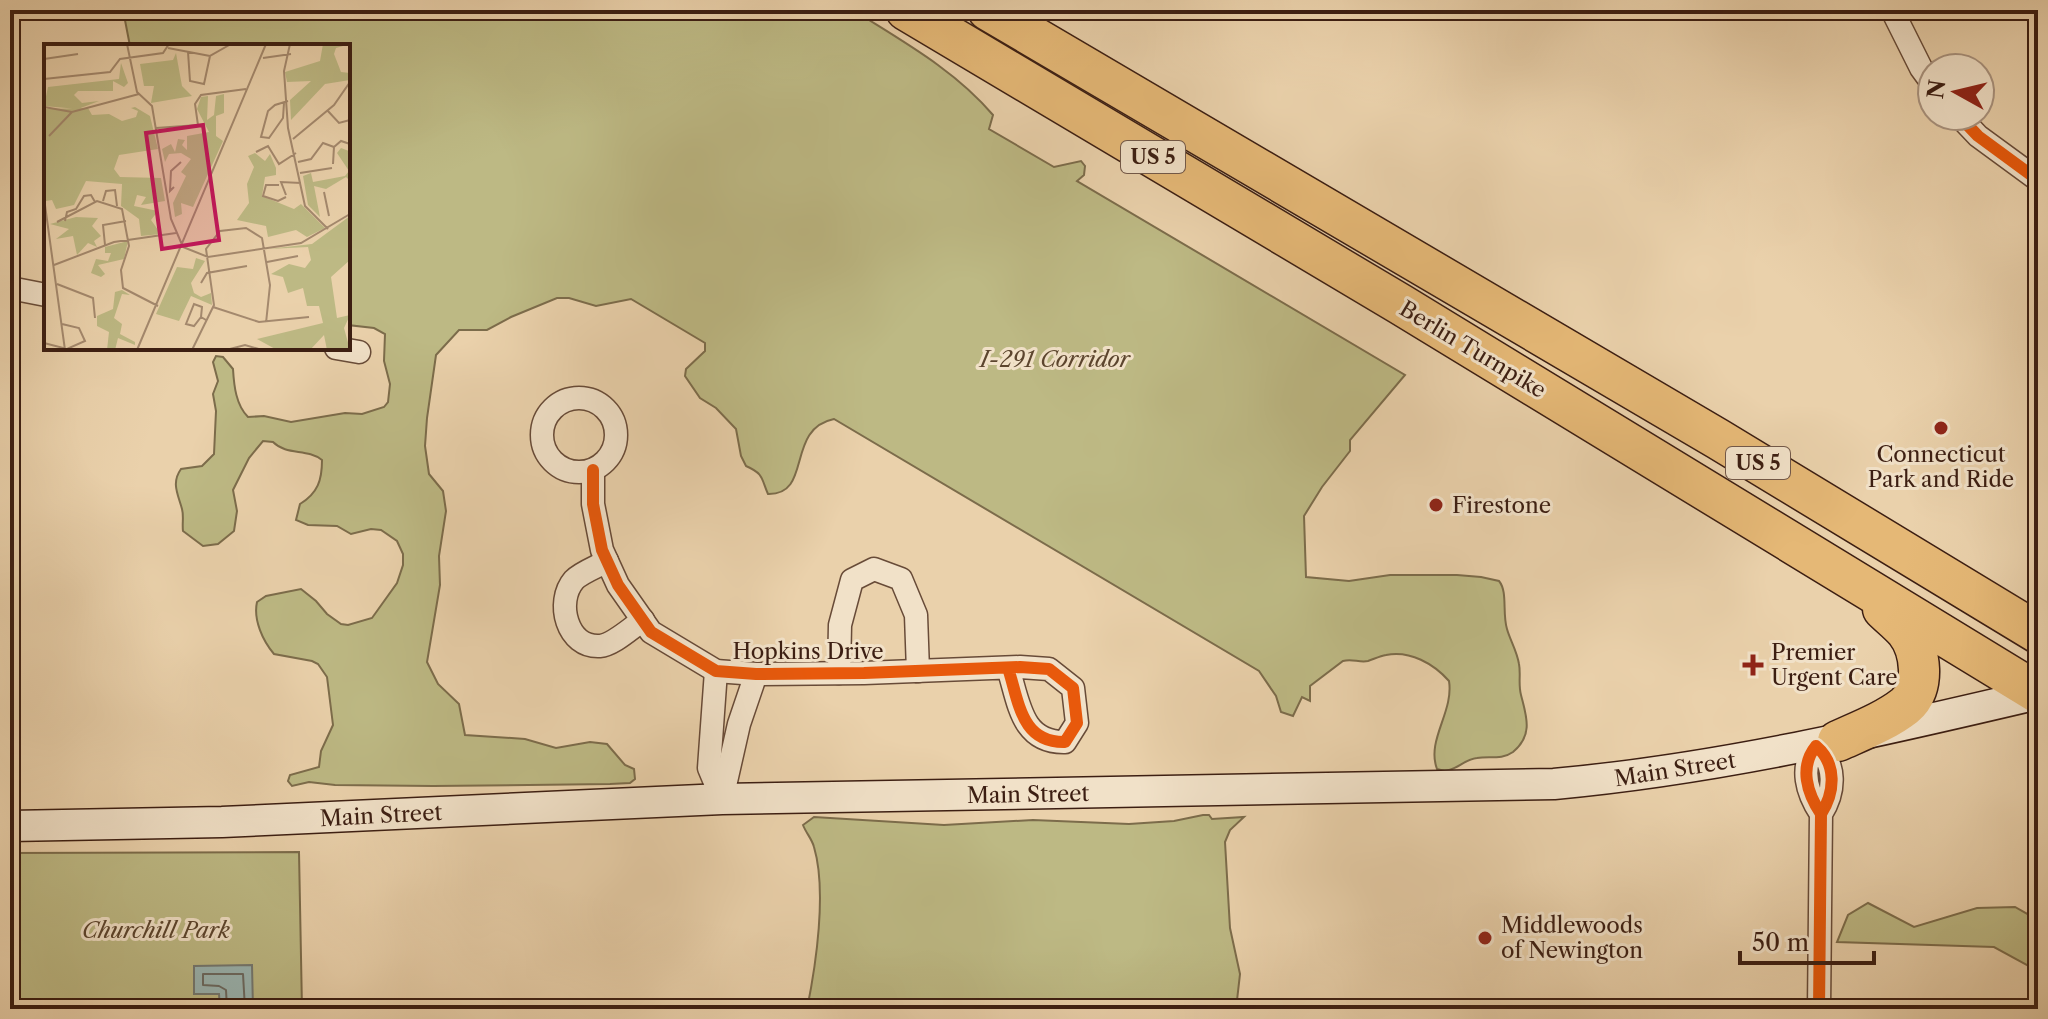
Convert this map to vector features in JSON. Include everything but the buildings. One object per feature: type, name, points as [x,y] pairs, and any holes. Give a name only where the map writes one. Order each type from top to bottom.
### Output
[{"type":"highway","name":"Berlin Turnpike","points":[[906,10],[1400,304],[2038,694]]},
{"type":"highway","name":"Berlin Turnpike","points":[[988,10],[1731,447],[2038,633]]},
{"type":"highway","points":[[1383,242],[1386,272],[1400,304]]},
{"type":"highway","points":[[1827,744],[1907,705],[1919,677],[1913,642],[1906,631],[1854,581]]},
{"type":"main road","name":"Main Street","points":[[10,826],[222,822],[722,799],[1554,784],[1642,776],[1827,744],[2038,694]]},
{"type":"street","points":[[1892,10],[1916,58]]},
{"type":"street","points":[[1974,132],[2038,180]]},
{"type":"street","points":[[10,288],[44,295]]},
{"type":"street","points":[[348,350],[359,352]]},
{"type":"street","name":"Hopkins Drive","points":[[593,470],[593,504],[602,550],[618,585],[651,632],[716,671],[756,674],[1008,668]]},
{"type":"street","points":[[607,561],[575,579],[567,594],[566,621],[576,636],[588,644],[603,646],[643,620]]},
{"type":"street","name":"Hopkins Drive","points":[[839,673],[840,625],[852,580],[874,569],[901,579],[916,615],[918,671]]},
{"type":"street","name":"Hopkins Drive","points":[[716,671],[709,768],[722,799]]},
{"type":"street","name":"Hopkins Drive","points":[[722,799],[739,724],[756,674]]},
{"type":"street","points":[[1819,1009],[1821,814],[1829,801],[1831,765],[1827,744]]},
{"type":"green space","name":"I-291 Corridor","points":[[123,10],[853,10],[927,57],[962,84],[993,115],[989,129],[1054,167],[1081,161],[1085,166],[1084,175],[1077,181],[1405,375],[1350,440],[1350,451],[1304,516],[1306,577],[1349,581],[1390,575],[1457,575],[1499,581],[1507,629],[1519,664],[1520,691],[1527,725],[1524,739],[1513,752],[1504,756],[1471,759],[1453,769],[1437,769],[1435,747],[1448,704],[1449,681],[1429,664],[1395,654],[1365,661],[1343,661],[1310,686],[1310,701],[1302,697],[1293,716],[1281,712],[1276,696],[1259,671],[834,419],[819,425],[809,435],[790,484],[782,491],[768,494],[761,477],[746,466],[741,456],[736,429],[716,408],[700,398],[685,376],[686,369],[705,351],[705,343],[631,299],[596,306],[569,298],[557,298],[487,330],[459,330],[436,355],[425,446],[429,474],[443,491],[446,511],[439,556],[440,585],[427,662],[438,684],[459,704],[465,735],[525,739],[556,748],[590,742],[607,744],[625,765],[634,769],[635,779],[630,783],[610,784],[433,786],[309,782],[292,786],[288,781],[290,775],[319,767],[321,751],[333,725],[327,677],[312,661],[274,654],[260,630],[256,616],[257,602],[266,596],[301,589],[341,624],[372,618],[397,583],[403,554],[397,541],[381,530],[351,534],[337,526],[308,525],[296,520],[300,504],[318,485],[322,460],[310,454],[284,449],[273,442],[263,441],[249,458],[233,490],[237,511],[234,531],[218,544],[203,546],[183,531],[183,512],[176,484],[181,469],[202,466],[214,454],[216,411],[213,394],[218,381],[213,362],[216,356],[223,357],[233,369],[238,401],[248,417],[264,416],[291,422],[345,413],[362,414],[384,407],[388,402],[390,384],[384,361],[385,334],[374,328],[350,325],[350,44],[130,44]]},
{"type":"green space","points":[[1209,815],[1212,819],[1244,817],[1230,830],[1225,842],[1230,928],[1240,974],[1236,1009],[807,1009],[817,950],[820,885],[814,847],[803,825],[814,817],[944,825],[1033,820],[1129,824],[1174,821]]},
{"type":"green space","name":"Churchill Park","points":[[299,852],[302,1009],[10,1009],[10,853]]},
{"type":"green space","points":[[1868,903],[1914,927],[1977,908],[2015,907],[2038,920],[2038,971],[1994,947],[1837,942],[1848,915]]},
{"type":"green space","points":[[1785,1000],[1785,1009],[1720,1009]]},
{"type":"water","points":[[252,965],[253,1009],[220,1009],[219,994],[194,994],[194,966]]},
{"type":"cycle path","points":[[1974,132],[2038,180]]},
{"type":"cycle path","points":[[593,470],[593,504],[602,550],[618,585],[651,632],[716,671],[756,674],[1020,667],[1049,669],[1073,688],[1077,723],[1065,742],[1050,741],[1031,728],[1019,707],[1008,668]]},
{"type":"cycle path","points":[[1819,1009],[1821,814],[1829,797],[1832,778],[1828,761],[1816,746],[1806,771],[1809,789],[1821,814]]},
{"type":"place","name":"Connecticut Park and Ride","points":[[1941,428]]},
{"type":"place","name":"Firestone","points":[[1436,505]]},
{"type":"place","name":"Premier Urgent Care","points":[[1753,665]]},
{"type":"place","name":"Middlewoods of Newington","points":[[1485,938]]}]
